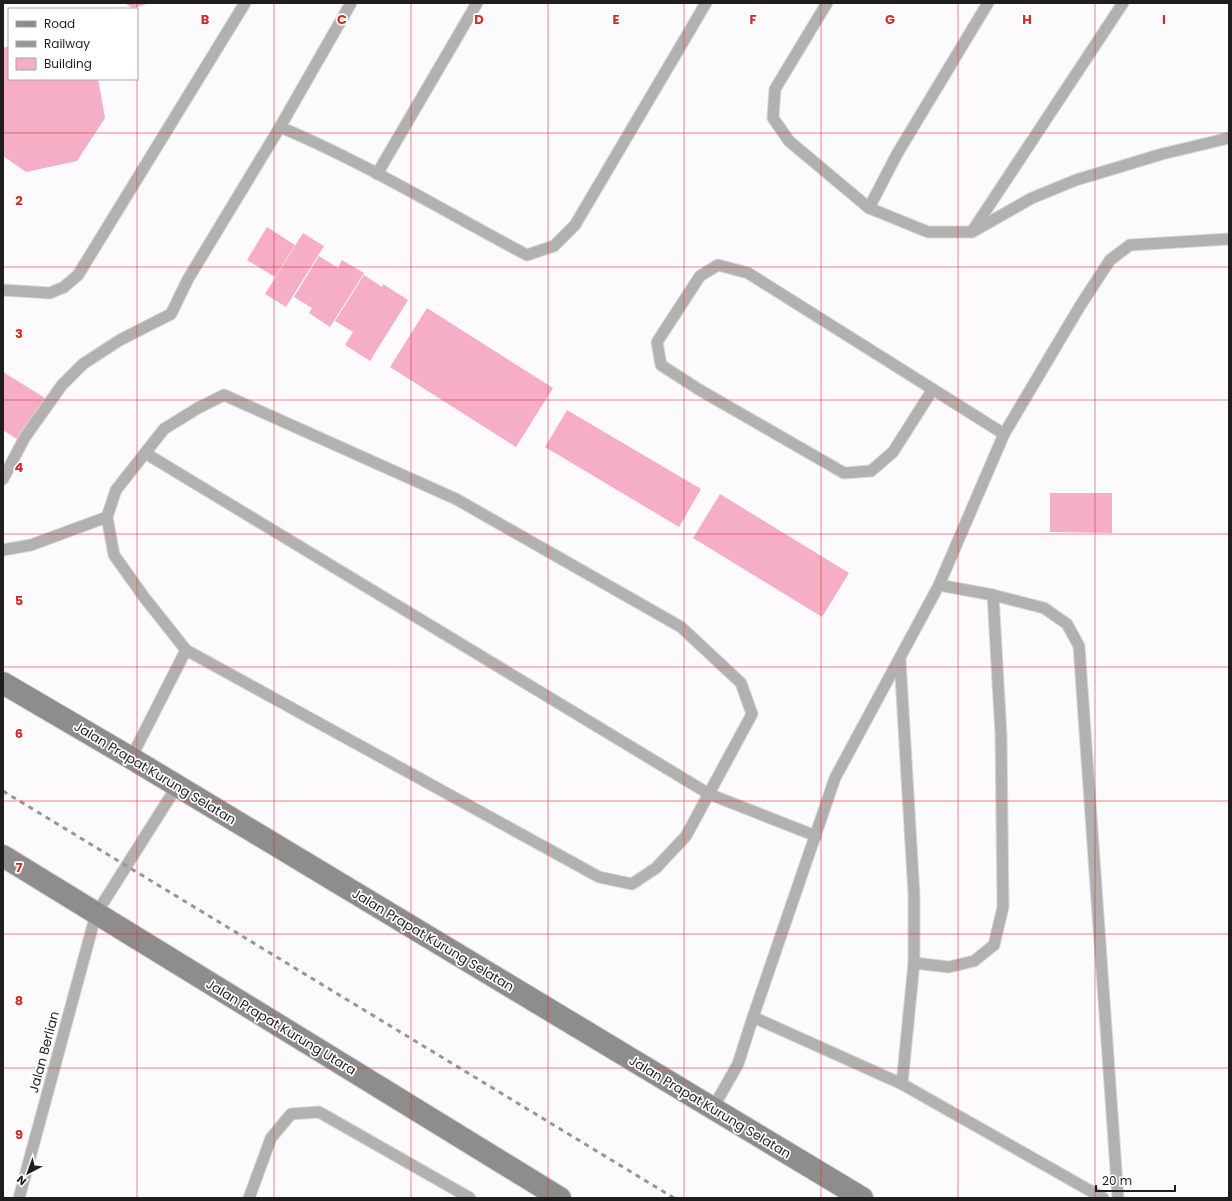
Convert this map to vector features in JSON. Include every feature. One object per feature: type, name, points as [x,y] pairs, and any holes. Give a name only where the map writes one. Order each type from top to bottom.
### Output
[{"type":"street","name":"Jalan Prapat Kurung Selatan","points":[[3,683],[132,758],[862,1198]]},
{"type":"street","name":"Jalan Prapat Kurung Utara","points":[[3,856],[560,1198]]},
{"type":"lane","points":[[3,290],[50,293],[64,287],[78,275],[246,3]]},
{"type":"lane","points":[[3,479],[25,437],[62,385],[82,364],[120,340],[171,314],[188,279],[280,127],[351,3]]},
{"type":"lane","points":[[377,174],[476,3]]},
{"type":"lane","points":[[280,127],[304,137],[405,188],[527,255],[554,246],[575,225],[706,3]]},
{"type":"lane","points":[[827,3],[775,89],[773,118],[789,141],[869,208],[928,232],[972,232],[1032,198],[1076,180],[1162,154],[1229,138]]},
{"type":"lane","points":[[869,208],[897,154],[988,3]]},
{"type":"lane","points":[[972,232],[1123,3]]},
{"type":"lane","points":[[713,1108],[738,1064],[835,778],[900,660],[939,585],[1004,434],[1076,313],[1110,260],[1130,245],[1229,239]]},
{"type":"lane","points":[[933,389],[893,452],[871,471],[844,473],[698,389],[661,364],[657,342],[700,276],[718,265],[748,273],[933,389],[1004,434]]},
{"type":"lane","points":[[224,395],[456,499],[681,627],[741,683],[752,714],[686,836],[656,868],[632,884],[599,877],[186,650],[144,597],[114,555],[107,517],[116,490],[164,429],[198,408],[224,395]]},
{"type":"lane","points":[[145,453],[709,794],[816,836]]},
{"type":"lane","points":[[3,550],[31,545],[107,517]]},
{"type":"lane","points":[[939,585],[993,595],[1044,608],[1067,624],[1079,646],[1118,1198]]},
{"type":"lane","points":[[914,962],[949,967],[974,961],[994,944],[1002,907],[1000,735],[993,595]]},
{"type":"lane","points":[[132,758],[186,650]]},
{"type":"lane","points":[[900,660],[914,895],[914,962],[902,1084]]},
{"type":"lane","name":"Jalan Berlian","points":[[19,1198],[96,914],[177,786]]},
{"type":"lane","points":[[753,1017],[902,1084],[1103,1198]]},
{"type":"lane","points":[[249,1198],[271,1138],[291,1114],[319,1112],[470,1198]]},
{"type":"building","points":[[124,3],[150,3],[133,8]]},
{"type":"building","points":[[8,46],[8,80],[98,80],[105,118],[77,161],[26,172],[3,156],[3,48]]},
{"type":"building","points":[[267,227],[295,245],[275,277],[247,260]]},
{"type":"building","points":[[303,233],[324,246],[286,307],[265,294]]},
{"type":"building","points":[[319,256],[338,268],[342,260],[364,273],[330,327],[309,313],[312,308],[294,297]]},
{"type":"building","points":[[364,275],[382,287],[383,284],[408,300],[370,361],[345,345],[353,332],[335,321]]},
{"type":"building","points":[[427,308],[553,388],[516,447],[390,367]]},
{"type":"building","points":[[3,372],[45,398],[18,440],[3,430]]},
{"type":"building","points":[[567,410],[701,489],[679,527],[545,447]]},
{"type":"building","points":[[1050,493],[1112,493],[1112,533],[1050,532]]},
{"type":"building","points":[[720,494],[849,573],[822,617],[693,538]]},
{"type":"railway","points":[[3,791],[674,1198]]}]
